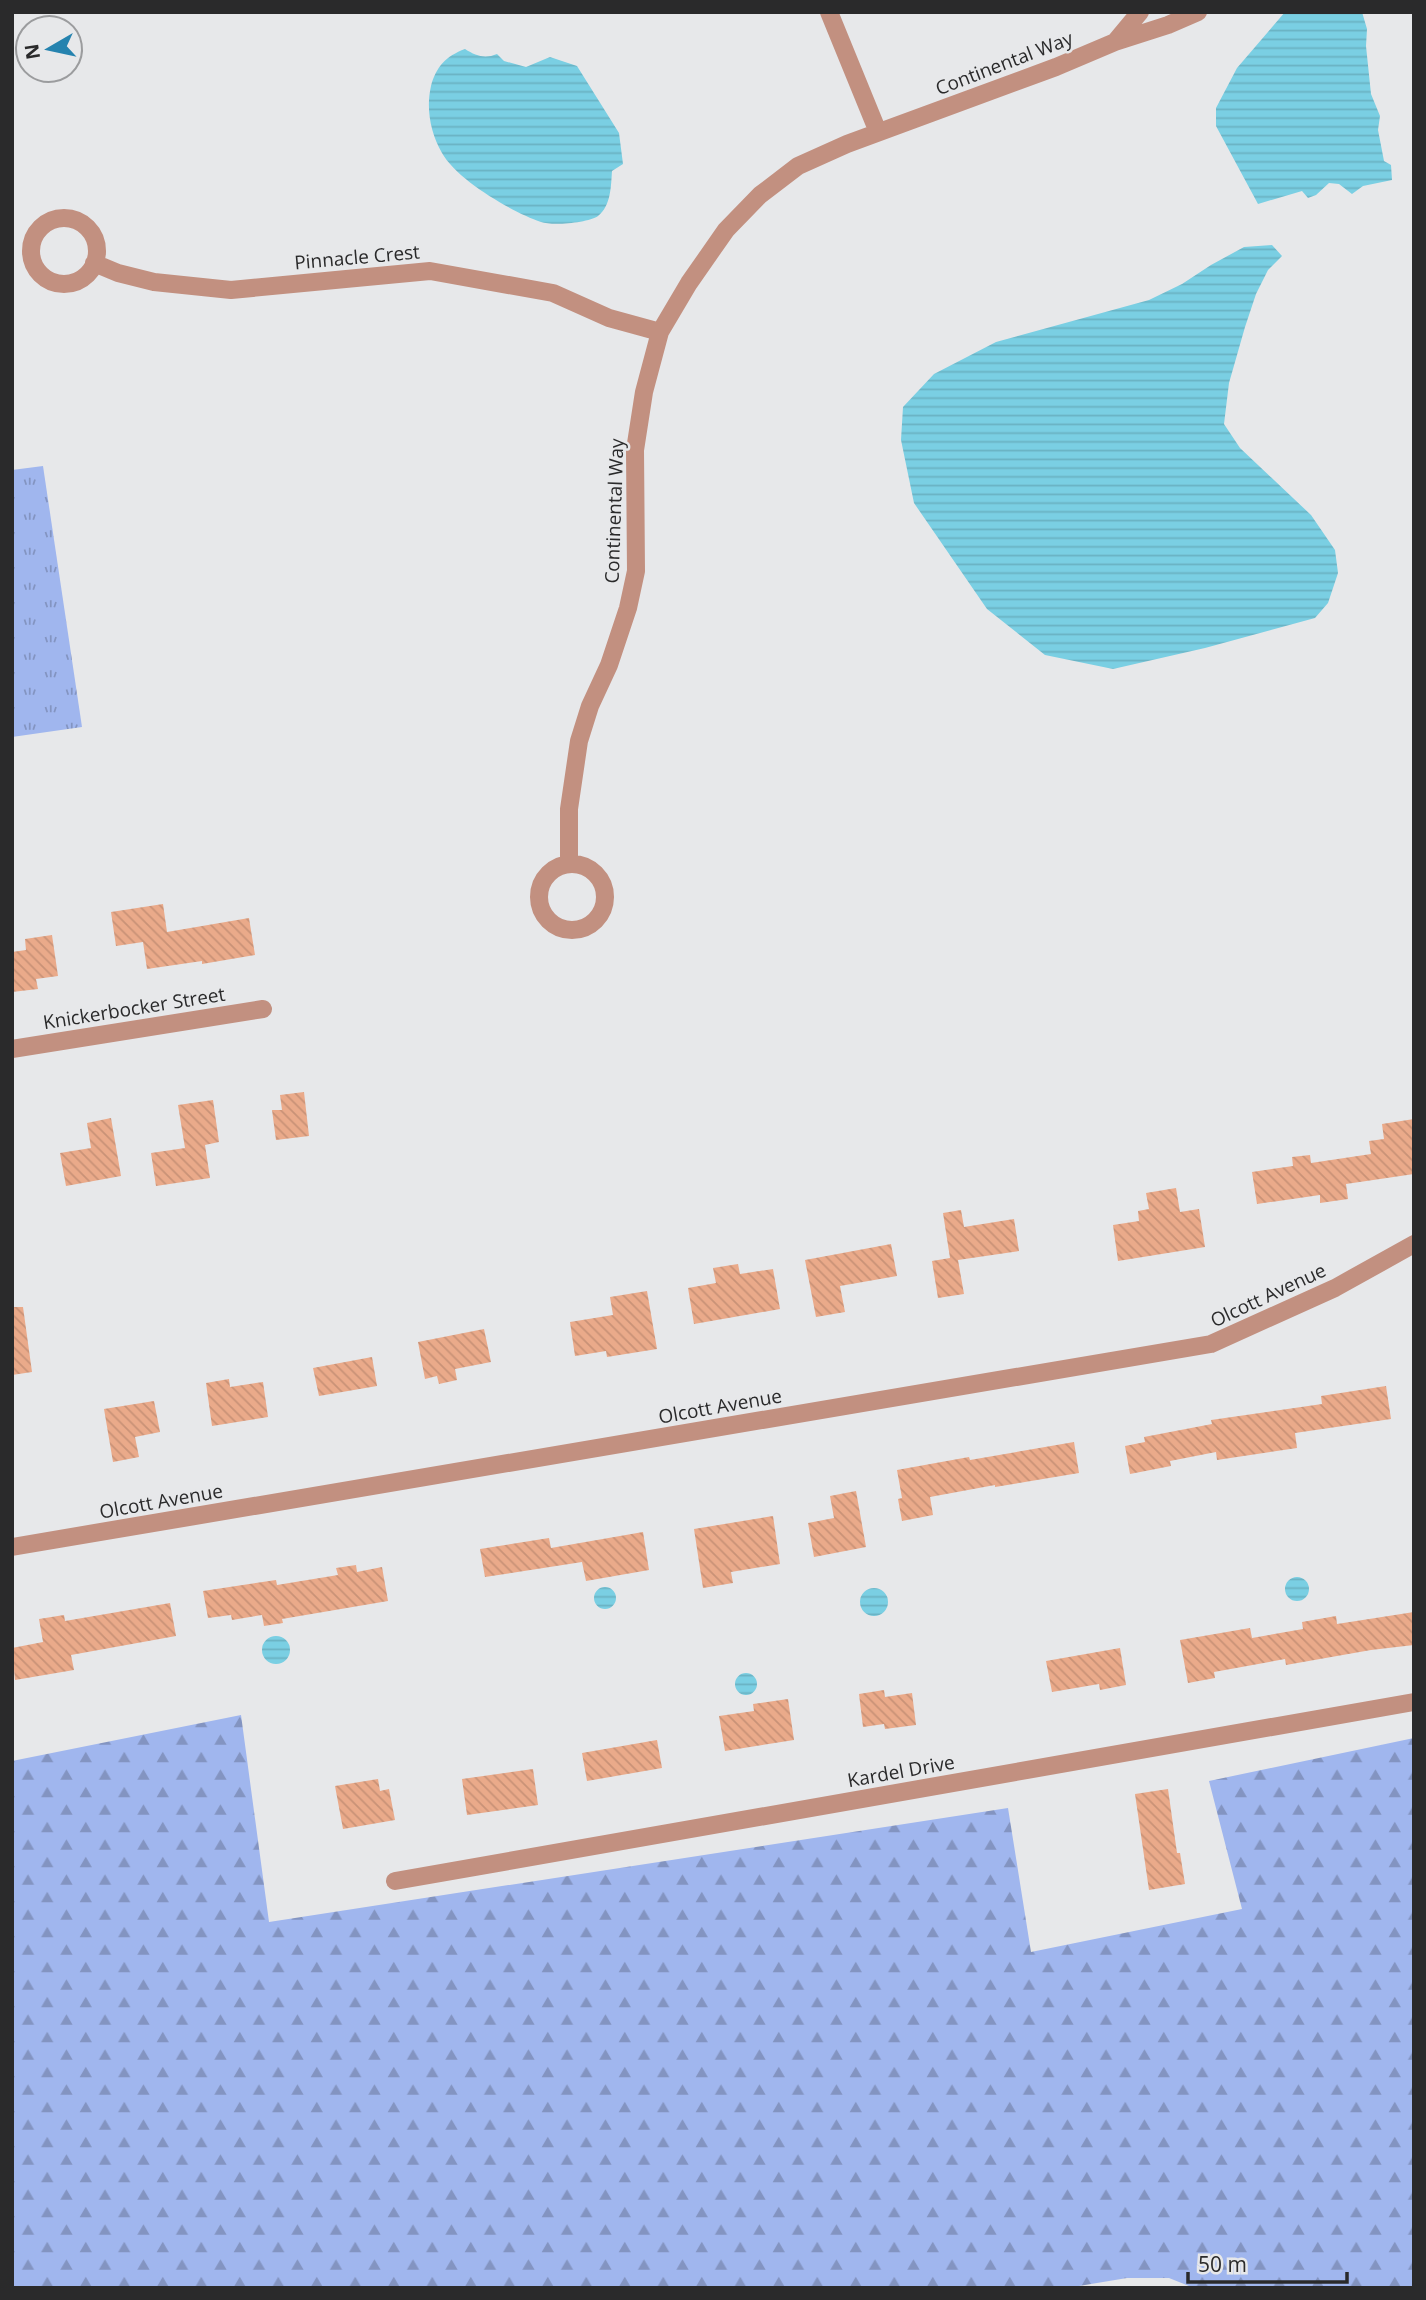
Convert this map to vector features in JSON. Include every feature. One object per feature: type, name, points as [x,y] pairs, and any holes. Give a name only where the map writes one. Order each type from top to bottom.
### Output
[{"type":"street","points":[[829,12],[878,132]]},
{"type":"street","name":"Continental Way","points":[[1115,41],[1140,12]]},
{"type":"street","name":"Continental Way","points":[[569,864],[569,809],[579,740],[590,706],[609,666],[628,608],[636,571],[635,450],[644,392],[660,332],[726,230],[760,195],[798,166],[878,132],[1198,12]]},
{"type":"street","name":"Pinnacle Crest","points":[[94,263],[118,273],[154,282],[231,290],[430,271],[554,293],[609,318],[660,332]]},
{"type":"street","name":"Knickerbocker Street","points":[[12,1049],[263,1009]]},
{"type":"street","name":"Olcott Avenue","points":[[12,1547],[1211,1344],[1335,1288],[1414,1244]]},
{"type":"street","name":"Kardel Drive","points":[[395,1881],[1414,1702]]},
{"type":"green space","points":[[43,466],[82,727],[12,737],[12,470]]},
{"type":"green space","points":[[241,1715],[269,1922],[1008,1808],[1031,1952],[1242,1909],[1209,1781],[1414,1738],[1414,2288],[1194,2288],[1169,2278],[1127,2278],[1067,2288],[12,2288],[12,1761]]},
{"type":"shaded area","points":[[1285,12],[1362,12],[1367,29],[1371,94],[1380,116],[1378,130],[1384,161],[1391,165],[1392,180],[1363,186],[1352,194],[1339,184],[1329,183],[1316,195],[1308,198],[1302,191],[1258,204],[1216,126],[1216,108],[1237,68]]},
{"type":"shaded area","points":[[465,49],[481,56],[497,54],[504,61],[526,67],[550,57],[577,66],[619,133],[623,164],[612,171],[608,201],[598,216],[570,223],[541,222],[486,194],[449,163],[432,128],[430,94],[439,68],[452,55]]},
{"type":"shaded area","points":[[1272,245],[1282,256],[1268,270],[1256,294],[1229,383],[1224,424],[1240,448],[1311,515],[1335,550],[1338,573],[1328,603],[1315,618],[1205,648],[1113,669],[1045,655],[987,609],[914,503],[901,440],[903,407],[934,374],[996,342],[1149,300],[1182,284],[1244,247]]},
{"type":"shaded area","points":[[1297,1577],[1308,1584],[1309,1589],[1302,1600],[1297,1601],[1286,1594],[1285,1589],[1292,1578]]},
{"type":"shaded area","points":[[601,1587],[609,1587],[616,1594],[616,1602],[609,1609],[601,1609],[594,1602],[594,1594]]},
{"type":"shaded area","points":[[874,1588],[884,1592],[888,1602],[884,1612],[874,1616],[864,1612],[860,1602],[864,1592]]},
{"type":"shaded area","points":[[276,1636],[286,1640],[290,1650],[286,1660],[276,1664],[266,1660],[262,1650],[266,1640]]},
{"type":"shaded area","points":[[746,1673],[754,1676],[757,1684],[754,1692],[746,1695],[738,1692],[735,1684],[738,1676]]},
{"type":"building","points":[[163,904],[167,932],[249,918],[255,955],[202,964],[202,961],[147,969],[143,942],[116,946],[111,912]]},
{"type":"building","points":[[52,935],[58,976],[36,979],[38,989],[12,992],[12,952],[26,950],[25,939]]},
{"type":"building","points":[[304,1092],[309,1136],[276,1140],[272,1110],[282,1110],[280,1095]]},
{"type":"building","points":[[213,1100],[219,1142],[205,1145],[210,1178],[156,1186],[151,1153],[185,1148],[178,1105]]},
{"type":"building","points":[[111,1118],[121,1176],[66,1186],[60,1153],[91,1148],[87,1123]]},
{"type":"building","points":[[1414,1119],[1414,1174],[1346,1184],[1348,1199],[1320,1203],[1320,1195],[1257,1204],[1252,1172],[1293,1166],[1292,1157],[1310,1155],[1311,1163],[1371,1154],[1369,1141],[1384,1139],[1382,1124]]},
{"type":"building","points":[[1176,1188],[1180,1212],[1199,1209],[1205,1247],[1118,1261],[1113,1225],[1139,1221],[1138,1211],[1149,1209],[1146,1193]]},
{"type":"building","points":[[961,1210],[964,1227],[1014,1219],[1019,1251],[958,1260],[964,1294],[938,1298],[932,1261],[950,1258],[943,1213]]},
{"type":"building","points":[[891,1244],[897,1276],[840,1286],[845,1312],[816,1317],[805,1260]]},
{"type":"building","points":[[738,1264],[740,1274],[773,1269],[780,1309],[694,1324],[688,1288],[716,1283],[713,1268]]},
{"type":"building","points":[[647,1291],[657,1349],[607,1357],[606,1351],[575,1356],[570,1322],[613,1315],[610,1297]]},
{"type":"building","points":[[12,1307],[23,1307],[32,1372],[12,1375]]},
{"type":"building","points":[[484,1329],[491,1362],[455,1369],[457,1380],[439,1384],[437,1376],[425,1379],[418,1342]]},
{"type":"building","points":[[372,1357],[377,1386],[319,1396],[313,1368]]},
{"type":"building","points":[[229,1379],[230,1387],[263,1382],[268,1417],[212,1426],[206,1383]]},
{"type":"building","points":[[1386,1386],[1391,1419],[1295,1433],[1297,1448],[1217,1460],[1216,1452],[1170,1461],[1171,1466],[1130,1474],[1125,1446],[1145,1442],[1144,1437],[1212,1424],[1211,1420],[1322,1404],[1321,1396]]},
{"type":"building","points":[[154,1401],[160,1432],[135,1437],[139,1457],[113,1462],[104,1409]]},
{"type":"building","points":[[1074,1442],[1079,1473],[930,1497],[933,1515],[902,1521],[898,1499],[902,1498],[897,1470]]},
{"type":"building","points":[[856,1491],[866,1547],[814,1557],[808,1523],[834,1518],[830,1496]]},
{"type":"building","points":[[773,1516],[780,1564],[731,1572],[733,1583],[703,1588],[694,1529]]},
{"type":"building","points":[[643,1532],[649,1570],[586,1581],[582,1562],[485,1577],[480,1549],[549,1538],[551,1548]]},
{"type":"building","points":[[356,1565],[357,1572],[382,1567],[388,1601],[282,1619],[283,1623],[264,1626],[262,1615],[232,1620],[231,1615],[208,1618],[203,1591],[276,1580],[277,1585],[338,1575],[336,1568]]},
{"type":"building","points":[[170,1603],[176,1636],[71,1655],[74,1670],[15,1680],[12,1648],[43,1642],[39,1619],[64,1615],[65,1621]]},
{"type":"building","points":[[1414,1612],[1414,1645],[1286,1665],[1285,1659],[1214,1672],[1215,1678],[1188,1683],[1180,1640],[1250,1628],[1252,1638],[1303,1629],[1302,1622],[1336,1616],[1337,1624]]},
{"type":"building","points":[[1120,1648],[1126,1685],[1100,1690],[1099,1684],[1052,1692],[1046,1661]]},
{"type":"building","points":[[884,1690],[885,1697],[912,1693],[916,1725],[885,1729],[884,1724],[863,1727],[859,1694]]},
{"type":"building","points":[[788,1699],[794,1740],[725,1751],[719,1716],[754,1711],[753,1704]]},
{"type":"building","points":[[657,1740],[662,1768],[587,1781],[582,1753]]},
{"type":"building","points":[[533,1769],[538,1805],[467,1815],[462,1779]]},
{"type":"building","points":[[378,1779],[380,1791],[389,1789],[395,1820],[343,1829],[335,1786]]},
{"type":"building","points":[[1168,1789],[1177,1853],[1180,1853],[1185,1884],[1149,1890],[1135,1794]]}]
